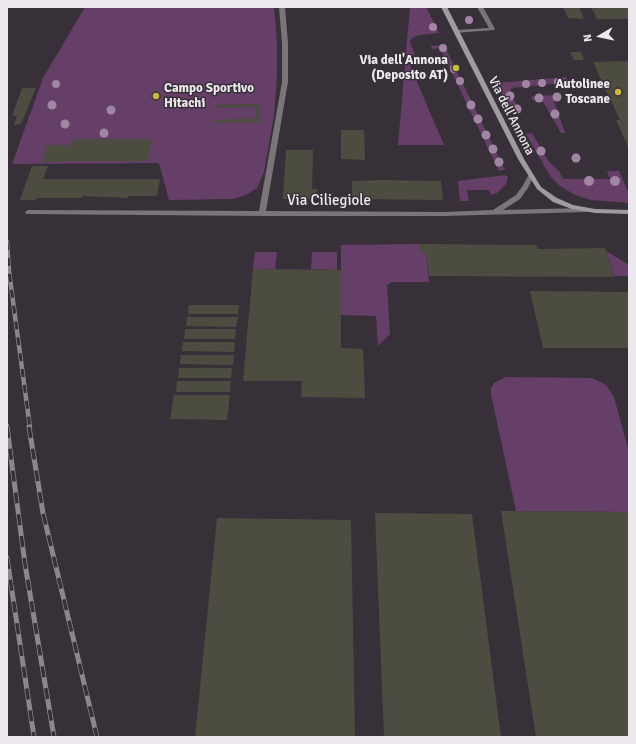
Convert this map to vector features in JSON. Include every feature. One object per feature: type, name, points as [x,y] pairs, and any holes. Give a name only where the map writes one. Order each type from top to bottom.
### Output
[{"type":"street","points":[[262,214],[284,89],[286,43],[282,7]]},
{"type":"street","name":"Via dell'Annona","points":[[444,7],[530,177],[542,191],[555,200],[584,210]]},
{"type":"street","points":[[457,32],[492,29],[480,7]]},
{"type":"street","points":[[494,213],[518,197],[526,188],[530,177]]},
{"type":"street","name":"Via Ciliegiole","points":[[28,212],[262,214],[494,213],[584,210],[629,212]]},
{"type":"shaded area","name":"Campo Sportivo Hitachi","points":[[85,7],[274,7],[277,42],[277,77],[274,115],[264,172],[257,188],[246,195],[234,199],[169,200],[159,163],[12,164],[43,78]]},
{"type":"shaded area","points":[[410,7],[426,7],[439,33],[419,35],[412,38],[410,42],[415,55],[406,56],[444,145],[398,145]]},
{"type":"shaded area","points":[[444,45],[505,170],[499,171],[440,48],[432,49],[431,46]]},
{"type":"shaded area","points":[[566,77],[569,82],[512,88],[510,91],[511,95],[521,113],[513,114],[496,83]]},
{"type":"shaded area","points":[[559,95],[562,98],[553,99],[565,133],[561,133],[542,100],[533,100],[531,97]]},
{"type":"shaded area","points":[[532,133],[549,162],[559,171],[563,179],[610,179],[607,171],[619,171],[629,194],[629,203],[591,200],[575,195],[560,186],[550,176],[526,134]]},
{"type":"shaded area","points":[[505,175],[508,177],[506,184],[497,193],[491,195],[489,190],[467,190],[469,201],[460,201],[458,181]]},
{"type":"shaded area","points":[[419,244],[426,253],[429,282],[392,282],[387,285],[390,334],[378,346],[376,316],[341,315],[341,245]]},
{"type":"shaded area","points":[[606,251],[629,265],[629,276],[614,276]]},
{"type":"shaded area","points":[[255,252],[277,252],[275,269],[253,269]]},
{"type":"shaded area","points":[[312,252],[337,252],[337,270],[311,269]]},
{"type":"shaded area","points":[[506,377],[592,378],[606,385],[614,397],[629,452],[629,512],[516,511],[491,394],[491,388],[494,383]]},
{"type":"building","points":[[563,7],[579,7],[584,19],[568,18]]},
{"type":"building","points":[[591,7],[629,7],[629,19],[597,19]]},
{"type":"building","points":[[570,52],[581,52],[584,60],[574,60]]},
{"type":"building","name":"Autolinee Toscane","points":[[627,61],[629,65],[629,149],[616,120],[620,120],[593,62]]},
{"type":"building","points":[[22,88],[36,88],[21,124],[14,125],[17,116],[12,116]]},
{"type":"building","points":[[260,104],[260,122],[213,123],[213,120],[255,118],[255,107],[215,108],[215,105]]},
{"type":"building","points":[[341,130],[364,130],[365,160],[341,159]]},
{"type":"building","points":[[73,139],[152,139],[148,161],[42,162],[47,145],[71,145]]},
{"type":"building","points":[[286,150],[313,150],[312,189],[317,189],[317,199],[283,199]]},
{"type":"building","points":[[32,166],[48,166],[43,179],[160,179],[157,196],[128,196],[128,198],[82,196],[81,198],[37,198],[36,200],[20,200]]},
{"type":"building","points":[[352,181],[441,181],[443,200],[352,199]]},
{"type":"building","points":[[419,244],[536,245],[538,249],[605,248],[614,277],[429,276],[426,253],[420,253]]},
{"type":"building","points":[[253,269],[341,270],[341,348],[363,349],[365,398],[301,397],[302,381],[243,381]]},
{"type":"building","points":[[530,291],[629,292],[629,348],[543,348]]},
{"type":"building","points":[[189,305],[239,305],[238,314],[188,314]]},
{"type":"building","points":[[187,317],[238,317],[236,327],[186,326]]},
{"type":"building","points":[[185,329],[236,329],[235,339],[184,339]]},
{"type":"building","points":[[183,342],[235,342],[234,352],[182,351]]},
{"type":"building","points":[[181,355],[234,355],[233,365],[180,364]]},
{"type":"building","points":[[179,368],[232,368],[231,378],[178,378]]},
{"type":"building","points":[[177,381],[231,381],[230,392],[176,392]]},
{"type":"building","points":[[174,395],[230,395],[227,420],[170,419]]},
{"type":"building","points":[[501,511],[629,512],[629,737],[536,737]]},
{"type":"building","points":[[375,513],[472,514],[501,737],[384,737]]},
{"type":"building","points":[[217,518],[351,520],[355,737],[195,737]]},
{"type":"railway","points":[[7,242],[9,271],[30,428]]},
{"type":"railway","points":[[7,427],[25,564],[54,737]]},
{"type":"railway","points":[[29,427],[43,513],[97,737]]},
{"type":"railway","points":[[7,558],[34,737]]},
{"type":"place","name":"Via dell'Annona (Deposito AT)","points":[[456,68]]},
{"type":"place","name":"Autolinee Toscane","points":[[618,92]]},
{"type":"place","name":"Campo Sportivo Hitachi","points":[[156,96]]}]
